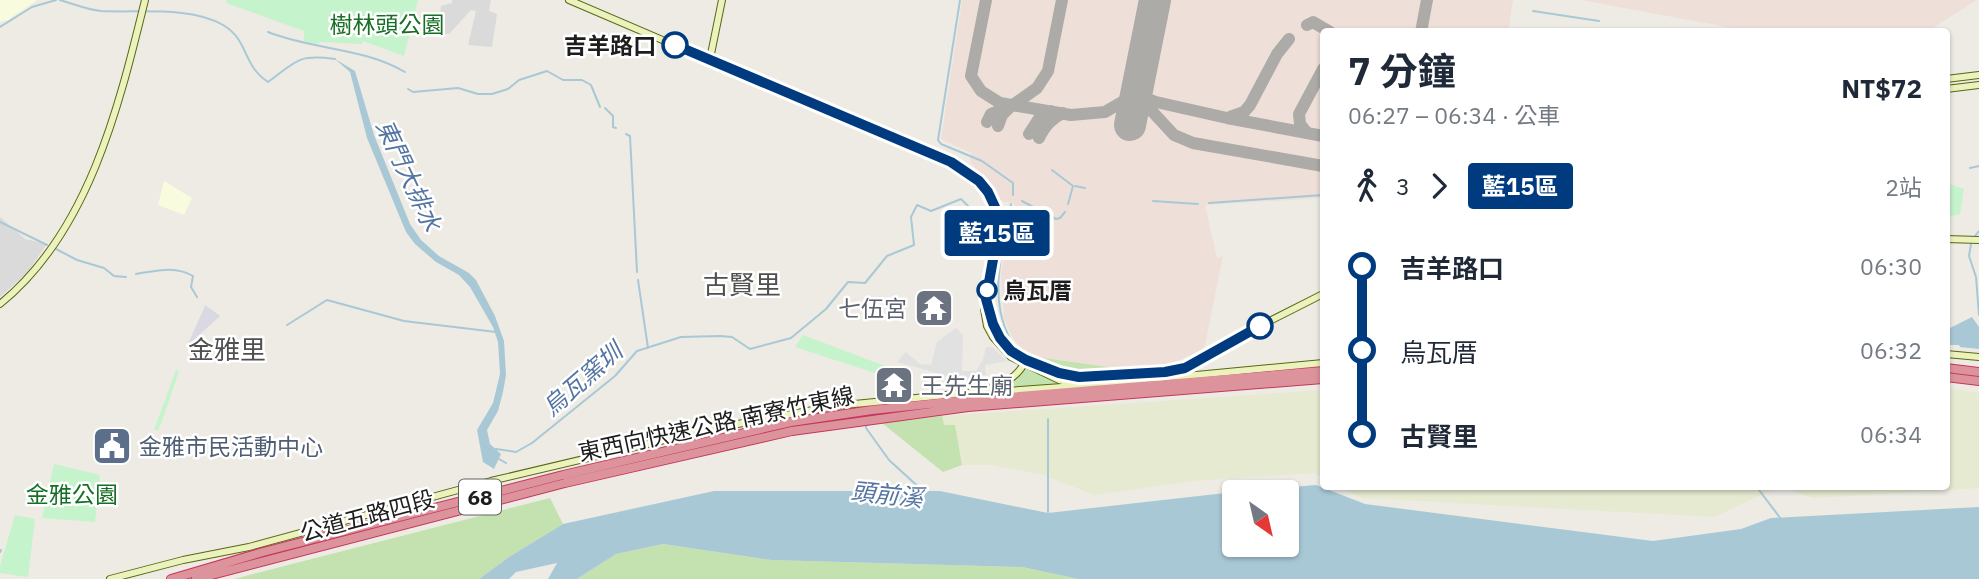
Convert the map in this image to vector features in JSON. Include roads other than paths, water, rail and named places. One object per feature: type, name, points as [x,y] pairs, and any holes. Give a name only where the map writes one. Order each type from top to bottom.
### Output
[{"type":"highway","points":[[1950,368],[1979,372]]},
{"type":"highway","name":"東西向快速公路 南寮竹東線","points":[[967,403],[1320,371]]},
{"type":"highway","points":[[1950,377],[1979,381]]},
{"type":"highway","name":"東西向快速公路 南寮竹東線","points":[[171,579],[263,552],[563,475],[872,410],[1320,379]]},
{"type":"highway","name":"東西向快速公路 南寮竹東線","points":[[196,579],[265,559],[791,426]]},
{"type":"street","points":[[569,0],[951,162],[979,181],[988,192],[998,223],[984,309],[987,326],[1011,358],[1079,377],[1165,372],[1185,368],[1198,374]]},
{"type":"street","points":[[710,59],[722,0]]},
{"type":"street","points":[[0,304],[26,280],[75,209],[114,115],[144,3]]},
{"type":"street","points":[[1950,79],[1979,75]]},
{"type":"street","points":[[1950,89],[1979,85]]},
{"type":"street","points":[[1950,239],[1979,240]]},
{"type":"street","points":[[1172,377],[1242,335],[1320,296]]},
{"type":"street","points":[[1950,354],[1979,358]]},
{"type":"street","points":[[1025,362],[1044,374],[1080,385]]},
{"type":"street","name":"公道五路四段","points":[[110,579],[183,560],[249,547],[491,481],[700,431],[834,406],[995,388],[1016,374],[1025,362]]},
{"type":"street","points":[[977,392],[1320,363]]},
{"type":"water","points":[[335,59],[355,71],[374,135],[410,224],[421,240],[439,256],[476,280],[495,316],[504,341],[506,375],[498,411],[487,430],[490,444],[501,454],[494,469],[483,462],[477,430],[493,403],[500,374],[498,342],[493,327],[470,287],[459,275],[436,262],[415,244],[406,232],[367,138],[350,72]]},
{"type":"water","points":[[1972,317],[1979,327],[1979,349],[1950,345],[1950,328]]},
{"type":"water","name":"頭前溪","points":[[1316,485],[1320,487],[1320,490],[1329,490],[1365,504],[1653,541],[1741,529],[1771,518],[1979,507],[1979,579],[1078,579],[1022,567],[771,560],[663,544],[616,554],[577,579],[548,579],[557,563],[516,572],[509,579],[479,579],[563,524],[714,491],[940,491],[1048,513],[1222,493],[1222,557],[1299,557],[1299,486]]},
{"type":"waterway","name":"東門大排水","points":[[0,27],[32,7],[56,0]]},
{"type":"waterway","name":"東門大排水","points":[[60,0],[96,10],[180,13],[210,19],[231,31],[254,68],[268,82],[298,61],[313,58],[335,59]]},
{"type":"waterway","points":[[960,0],[938,140],[941,144],[982,161],[1013,183],[1013,195]]},
{"type":"waterway","points":[[1533,11],[1599,21]]},
{"type":"waterway","points":[[268,32],[355,53],[405,72]]},
{"type":"waterway","points":[[408,89],[413,92],[458,88],[478,94],[492,94],[508,89],[519,80],[547,71],[563,80],[582,80],[591,85],[600,107]]},
{"type":"waterway","points":[[605,108],[613,116],[613,127],[616,128]]},
{"type":"waterway","points":[[626,134],[630,136],[637,272]]},
{"type":"waterway","points":[[1970,168],[1979,166]]},
{"type":"waterway","points":[[1052,170],[1073,186],[1068,204]]},
{"type":"waterway","points":[[1075,186],[1085,188]]},
{"type":"waterway","points":[[1209,203],[1320,195]]},
{"type":"waterway","name":"烏瓦窯圳","points":[[496,449],[516,452],[532,443],[615,376],[637,351],[681,337],[732,337],[750,349],[791,338],[826,309],[848,282],[865,283],[887,256],[914,245],[911,217],[917,205],[931,211],[961,199],[976,214],[987,216]]},
{"type":"waterway","points":[[1022,201],[1056,219],[1065,212]]},
{"type":"waterway","points":[[1153,201],[1198,204]]},
{"type":"waterway","points":[[1009,337],[999,305],[998,288],[1001,254],[1011,204]]},
{"type":"waterway","points":[[0,222],[47,245]]},
{"type":"waterway","points":[[1975,236],[1979,231]]},
{"type":"waterway","points":[[1971,244],[1969,256],[1976,277],[1979,315]]},
{"type":"waterway","points":[[56,249],[77,260],[104,268],[114,276],[126,277]]},
{"type":"waterway","points":[[136,274],[165,270],[186,273],[193,276],[191,287],[197,297]]},
{"type":"waterway","points":[[638,280],[648,348]]},
{"type":"waterway","points":[[287,325],[327,300],[404,321],[496,332]]},
{"type":"waterway","points":[[1048,419],[1048,512]]},
{"type":"waterway","name":"東門大排水","points":[[866,424],[866,428],[889,460],[923,491]]},
{"type":"waterway","name":"東門大排水","points":[[499,459],[506,463]]},
{"type":"waterway","points":[[1759,490],[1781,519]]},
{"type":"place","name":"吉羊路口","points":[[675,45]]},
{"type":"place","name":"烏瓦厝","points":[[987,290]]},
{"type":"place","name":"七伍宮","points":[[934,308]]},
{"type":"place","name":"王先生廟","points":[[894,385]]},
{"type":"place","name":"金雅市民活動中心","points":[[112,446]]},
{"type":"district","name":"古賢里","points":[[742,284]]},
{"type":"district","name":"金雅里","points":[[227,349]]},
{"type":"park label","name":"樹林頭公園","points":[[387,24]]},
{"type":"park label","name":"金雅公園","points":[[72,494]]}]
